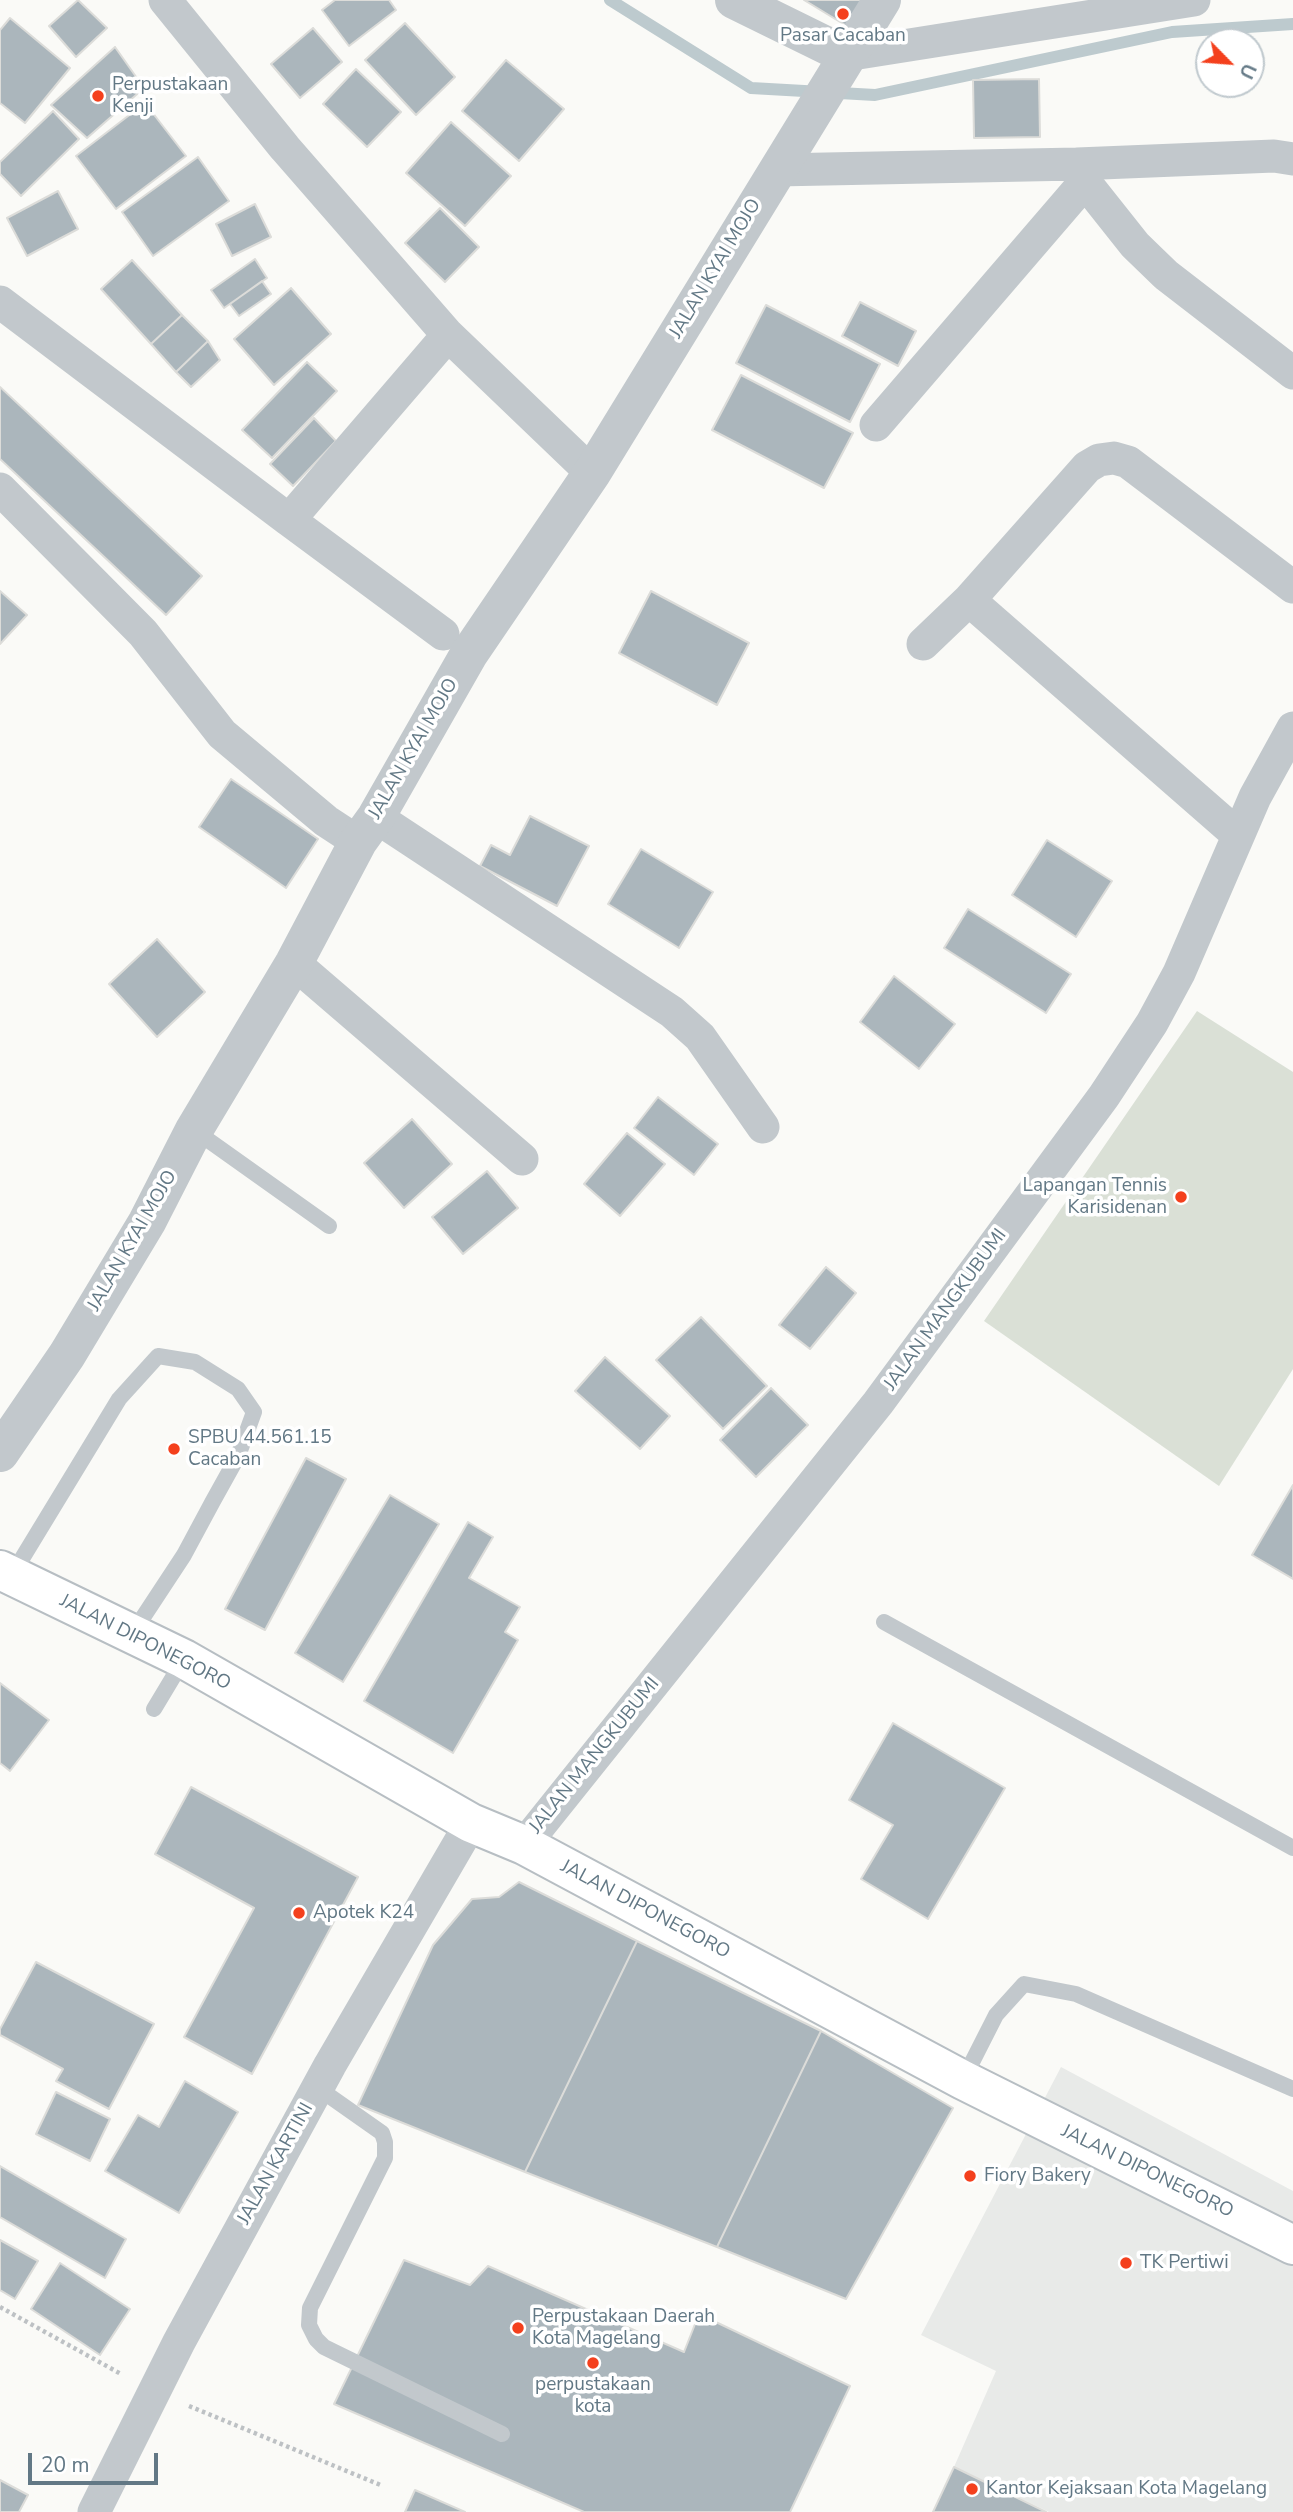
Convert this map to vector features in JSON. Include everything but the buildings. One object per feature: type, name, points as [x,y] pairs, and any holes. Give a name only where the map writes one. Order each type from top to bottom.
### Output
[{"type":"main road","name":"JALAN DIPONEGORO","points":[[5,1574],[184,1659],[471,1823],[524,1845],[963,2080],[1293,2245]]},
{"type":"street","points":[[164,0],[285,148],[448,335],[592,473]]},
{"type":"street","points":[[734,0],[841,62],[1194,0]]},
{"type":"street","name":"JALAN KYAI MOJO","points":[[0,1454],[67,1355],[146,1222],[194,1130],[293,963],[469,654],[592,473],[841,62],[882,0]]},
{"type":"street","points":[[786,156],[1081,173],[1273,156],[1293,159]]},
{"type":"street","points":[[1081,173],[1135,245],[1166,275],[1293,373]]},
{"type":"street","points":[[876,425],[1081,173]]},
{"type":"street","points":[[1,303],[443,634]]},
{"type":"street","points":[[289,520],[448,335]]},
{"type":"street","points":[[923,645],[969,600],[1087,467],[1100,460],[1114,458],[1128,462],[1293,587]]},
{"type":"street","points":[[0,489],[143,633],[222,734],[326,821],[367,829],[672,1012],[700,1037],[763,1127]]},
{"type":"street","points":[[969,600],[1238,835]]},
{"type":"street","name":"JALAN MANGKUBUMI","points":[[524,1845],[878,1403],[1104,1096],[1152,1023],[1179,972],[1238,835],[1293,728]]},
{"type":"street","points":[[293,963],[522,1159]]},
{"type":"street","name":"JALAN KARTINI","points":[[94,2512],[179,2342],[318,2088],[471,1823]]},
{"type":"lane","points":[[194,1130],[329,1226]]},
{"type":"lane","points":[[5,1574],[119,1399],[158,1356],[195,1362],[237,1389],[254,1412],[237,1456],[213,1501],[178,1564],[132,1634]]},
{"type":"lane","points":[[884,1622],[1293,1848]]},
{"type":"lane","points":[[154,1709],[184,1659]]},
{"type":"lane","points":[[963,2080],[996,2015],[1024,1984],[1076,1994],[1293,2089]]},
{"type":"lane","points":[[318,2088],[382,2133],[385,2158],[310,2308],[309,2325],[316,2339],[324,2347],[502,2434]]},
{"type":"path","points":[[0,2307],[155,2392],[383,2486]]},
{"type":"shaded area","name":"Lapangan Tennis Karisidenan","points":[[1197,1011],[1293,1072],[1293,1369],[1219,1486],[984,1321]]},
{"type":"shaded area","name":"TK Pertiwi","points":[[1061,2067],[1293,2191],[1293,2512],[1049,2512],[954,2467],[996,2371],[921,2335]]},
{"type":"waterway","points":[[610,0],[751,88],[875,95],[1172,32],[1293,24]]},
{"type":"place","name":"Pasar Cacaban","points":[[843,14]]},
{"type":"place","name":"Perpustakaan Kenji","points":[[98,96]]},
{"type":"place","name":"Lapangan Tennis Karisidenan","points":[[1181,1197]]},
{"type":"place","name":"SPBU 44.561.15 Cacaban","points":[[174,1449]]},
{"type":"place","name":"Apotek K24","points":[[299,1913]]},
{"type":"place","name":"Fiory Bakery","points":[[970,2176]]},
{"type":"place","name":"TK Pertiwi","points":[[1126,2263]]},
{"type":"place","name":"Perpustakaan Daerah Kota Magelang","points":[[518,2328]]},
{"type":"place","name":"perpustakaan kota","points":[[593,2363]]},
{"type":"place","name":"Kantor Kejaksaan Kota Magelang","points":[[972,2489]]}]
